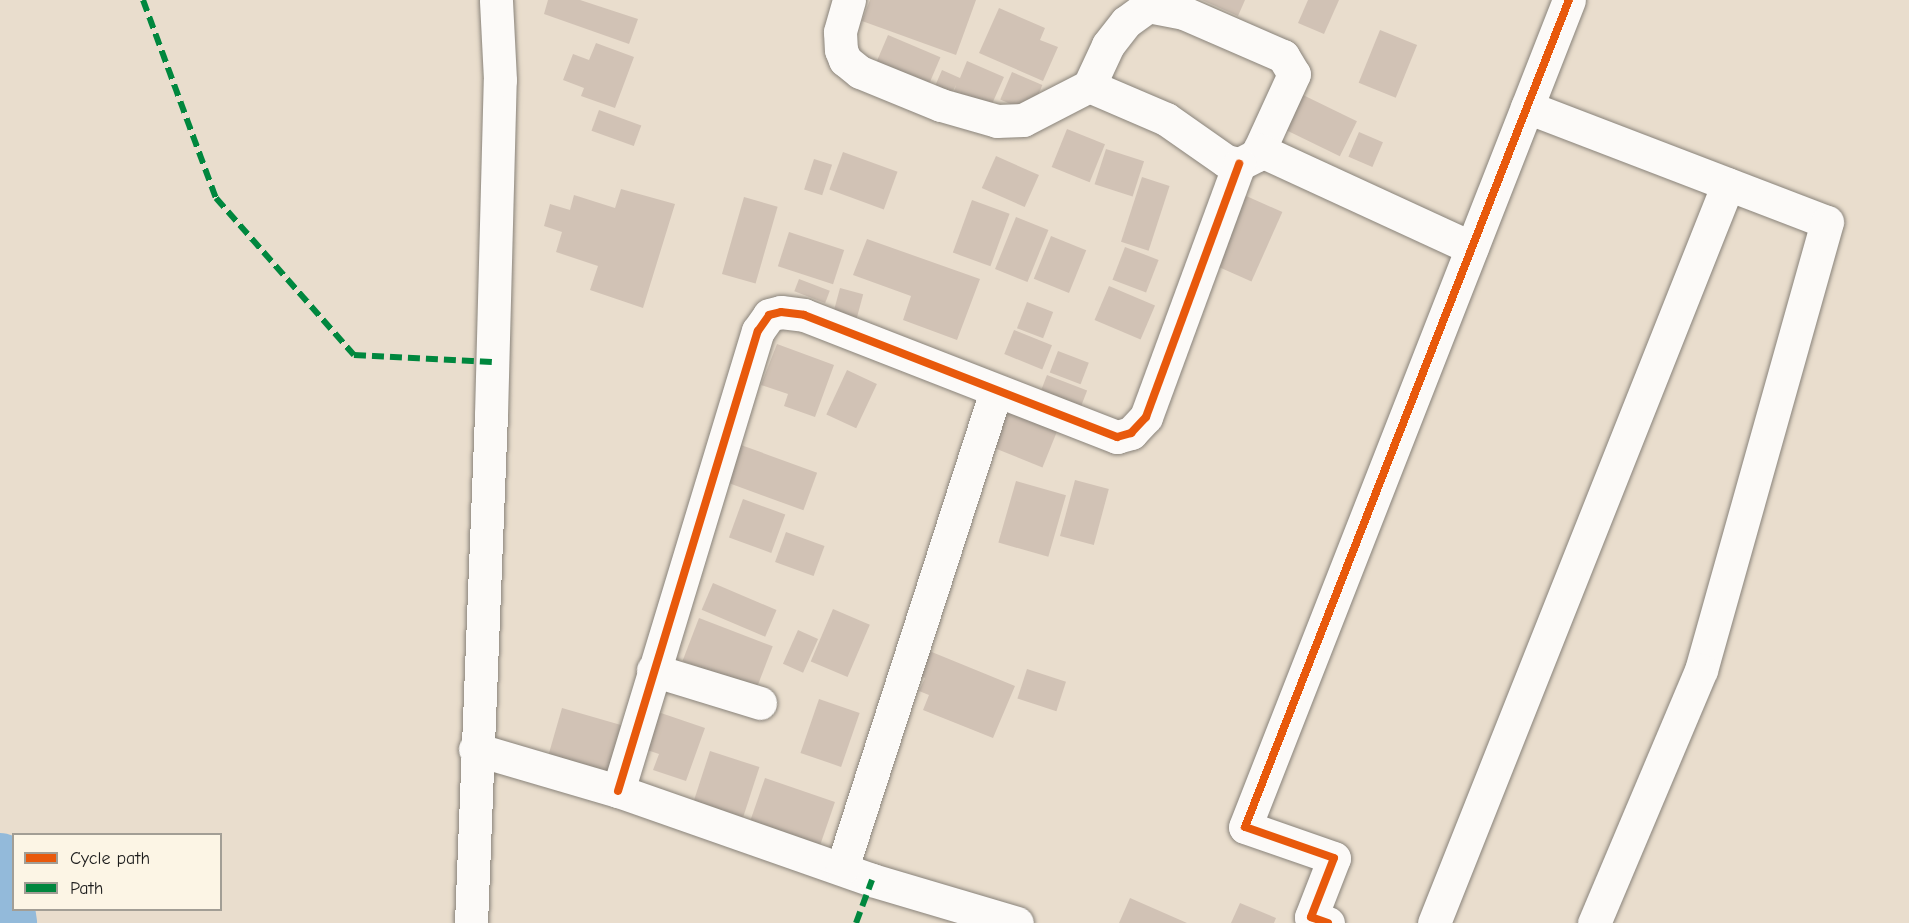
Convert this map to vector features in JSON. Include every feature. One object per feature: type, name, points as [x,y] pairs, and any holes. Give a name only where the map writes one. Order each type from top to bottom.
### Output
[{"type":"street","points":[[471,923],[491,405],[500,80],[496,0]]},
{"type":"street","points":[[618,791],[758,331],[769,315],[782,312],[804,315],[1117,437],[1131,433],[1146,417],[1249,157],[1294,74],[1290,64],[1283,56],[1184,13],[1148,6],[1139,10],[1108,45],[1089,86],[1023,120],[997,121],[941,105],[860,72],[845,60],[840,32],[849,0]]},
{"type":"street","points":[[1328,923],[1311,917],[1334,858],[1245,827],[1569,0]]},
{"type":"street","points":[[1089,86],[1157,115],[1226,161],[1249,157],[1472,248]]},
{"type":"street","points":[[1527,107],[1827,222],[1701,670],[1594,923]]},
{"type":"street","points":[[1434,923],[1728,184]]},
{"type":"street","points":[[842,868],[996,391]]},
{"type":"street","points":[[653,670],[760,703]]},
{"type":"street","points":[[476,749],[618,791],[842,868],[1017,923]]},
{"type":"building","points":[[548,0],[580,0],[638,19],[629,44],[544,14]]},
{"type":"building","points":[[870,0],[976,0],[956,55],[862,21]]},
{"type":"building","points":[[1202,0],[1245,0],[1238,16]]},
{"type":"building","points":[[1308,0],[1339,0],[1324,34],[1298,23]]},
{"type":"building","points":[[999,8],[1045,28],[1040,40],[1058,47],[1043,81],[979,53]]},
{"type":"building","points":[[1380,30],[1417,45],[1396,98],[1359,83]]},
{"type":"building","points":[[888,35],[940,57],[925,94],[872,72]]},
{"type":"building","points":[[596,43],[634,57],[615,108],[581,96],[584,88],[563,80],[573,54],[589,60]]},
{"type":"building","points":[[967,61],[1004,77],[988,113],[952,97],[956,85],[949,100],[932,93],[942,70],[960,78]]},
{"type":"building","points":[[1012,72],[1042,85],[1031,113],[1000,100]]},
{"type":"building","points":[[1303,95],[1357,121],[1340,156],[1286,130]]},
{"type":"building","points":[[599,110],[641,125],[634,146],[591,131]]},
{"type":"building","points":[[1067,129],[1105,144],[1090,182],[1052,167]]},
{"type":"building","points":[[1359,132],[1383,142],[1372,167],[1348,157]]},
{"type":"building","points":[[1106,149],[1144,161],[1133,197],[1095,184]]},
{"type":"building","points":[[843,152],[898,172],[884,209],[829,190]]},
{"type":"building","points":[[996,156],[1039,175],[1025,207],[982,188]]},
{"type":"building","points":[[814,159],[832,165],[822,195],[804,189]]},
{"type":"building","points":[[1142,177],[1170,186],[1149,251],[1121,242]]},
{"type":"building","points":[[621,189],[675,204],[643,308],[590,290],[598,266],[556,252],[562,232],[544,226],[550,204],[570,210],[574,195],[615,208]]},
{"type":"building","points":[[1244,195],[1282,212],[1251,282],[1213,264]]},
{"type":"building","points":[[744,197],[778,207],[756,284],[722,274]]},
{"type":"building","points":[[972,200],[1010,214],[990,266],[953,253]]},
{"type":"building","points":[[1016,217],[1048,230],[1027,282],[995,269]]},
{"type":"building","points":[[789,232],[844,250],[833,284],[778,266]]},
{"type":"building","points":[[1051,236],[1086,250],[1069,293],[1034,279]]},
{"type":"building","points":[[867,239],[980,279],[957,340],[903,320],[911,296],[853,275]]},
{"type":"building","points":[[1125,247],[1159,260],[1146,293],[1112,280]]},
{"type":"building","points":[[799,279],[830,291],[825,303],[794,291]]},
{"type":"building","points":[[1109,286],[1155,306],[1141,340],[1095,320]]},
{"type":"building","points":[[840,288],[863,294],[854,327],[831,321]]},
{"type":"building","points":[[1027,302],[1053,312],[1043,338],[1017,328]]},
{"type":"building","points":[[1014,330],[1052,345],[1042,369],[1004,354]]},
{"type":"building","points":[[777,344],[834,365],[815,417],[784,406],[788,394],[761,385]]},
{"type":"building","points":[[1058,351],[1089,363],[1081,384],[1050,372]]},
{"type":"building","points":[[847,370],[877,384],[856,428],[826,414]]},
{"type":"building","points":[[1047,375],[1087,390],[1076,420],[1036,405]]},
{"type":"building","points":[[1007,411],[1057,431],[1042,467],[992,447]]},
{"type":"building","points":[[741,445],[817,473],[803,510],[727,483]]},
{"type":"building","points":[[1075,480],[1109,489],[1094,545],[1060,536]]},
{"type":"building","points":[[1016,481],[1066,495],[1048,557],[998,543]]},
{"type":"building","points":[[743,499],[785,514],[771,553],[729,538]]},
{"type":"building","points":[[786,532],[825,546],[814,576],[775,562]]},
{"type":"building","points":[[713,583],[777,610],[765,637],[702,610]]},
{"type":"building","points":[[833,609],[870,625],[848,677],[811,661]]},
{"type":"building","points":[[699,618],[773,646],[756,689],[683,661]]},
{"type":"building","points":[[798,630],[818,639],[803,673],[783,664]]},
{"type":"building","points":[[922,648],[1015,686],[993,738],[923,710],[929,695],[919,691],[925,678],[912,673]]},
{"type":"building","points":[[1027,669],[1066,682],[1056,711],[1017,698]]},
{"type":"building","points":[[819,699],[860,713],[841,767],[800,753]]},
{"type":"building","points":[[562,708],[624,726],[610,773],[548,755]]},
{"type":"building","points":[[658,712],[705,728],[686,781],[653,770],[659,754],[644,749]]},
{"type":"building","points":[[710,751],[759,767],[742,821],[692,805]]},
{"type":"building","points":[[765,778],[835,802],[817,855],[747,831]]},
{"type":"building","points":[[1130,898],[1187,923],[1119,923]]},
{"type":"building","points":[[1240,903],[1276,918],[1274,923],[1231,923]]},
{"type":"waterway","points":[[0,861],[9,923]]},
{"type":"marked path","points":[[143,0],[216,198],[354,355],[492,362]]},
{"type":"marked path","points":[[856,923],[872,880]]},
{"type":"cycle path","points":[[1328,923],[1311,917],[1334,858],[1245,827],[1569,0]]},
{"type":"cycle path","points":[[618,791],[758,331],[769,315],[781,312],[804,315],[1117,437],[1131,433],[1146,417],[1239,164]]}]
